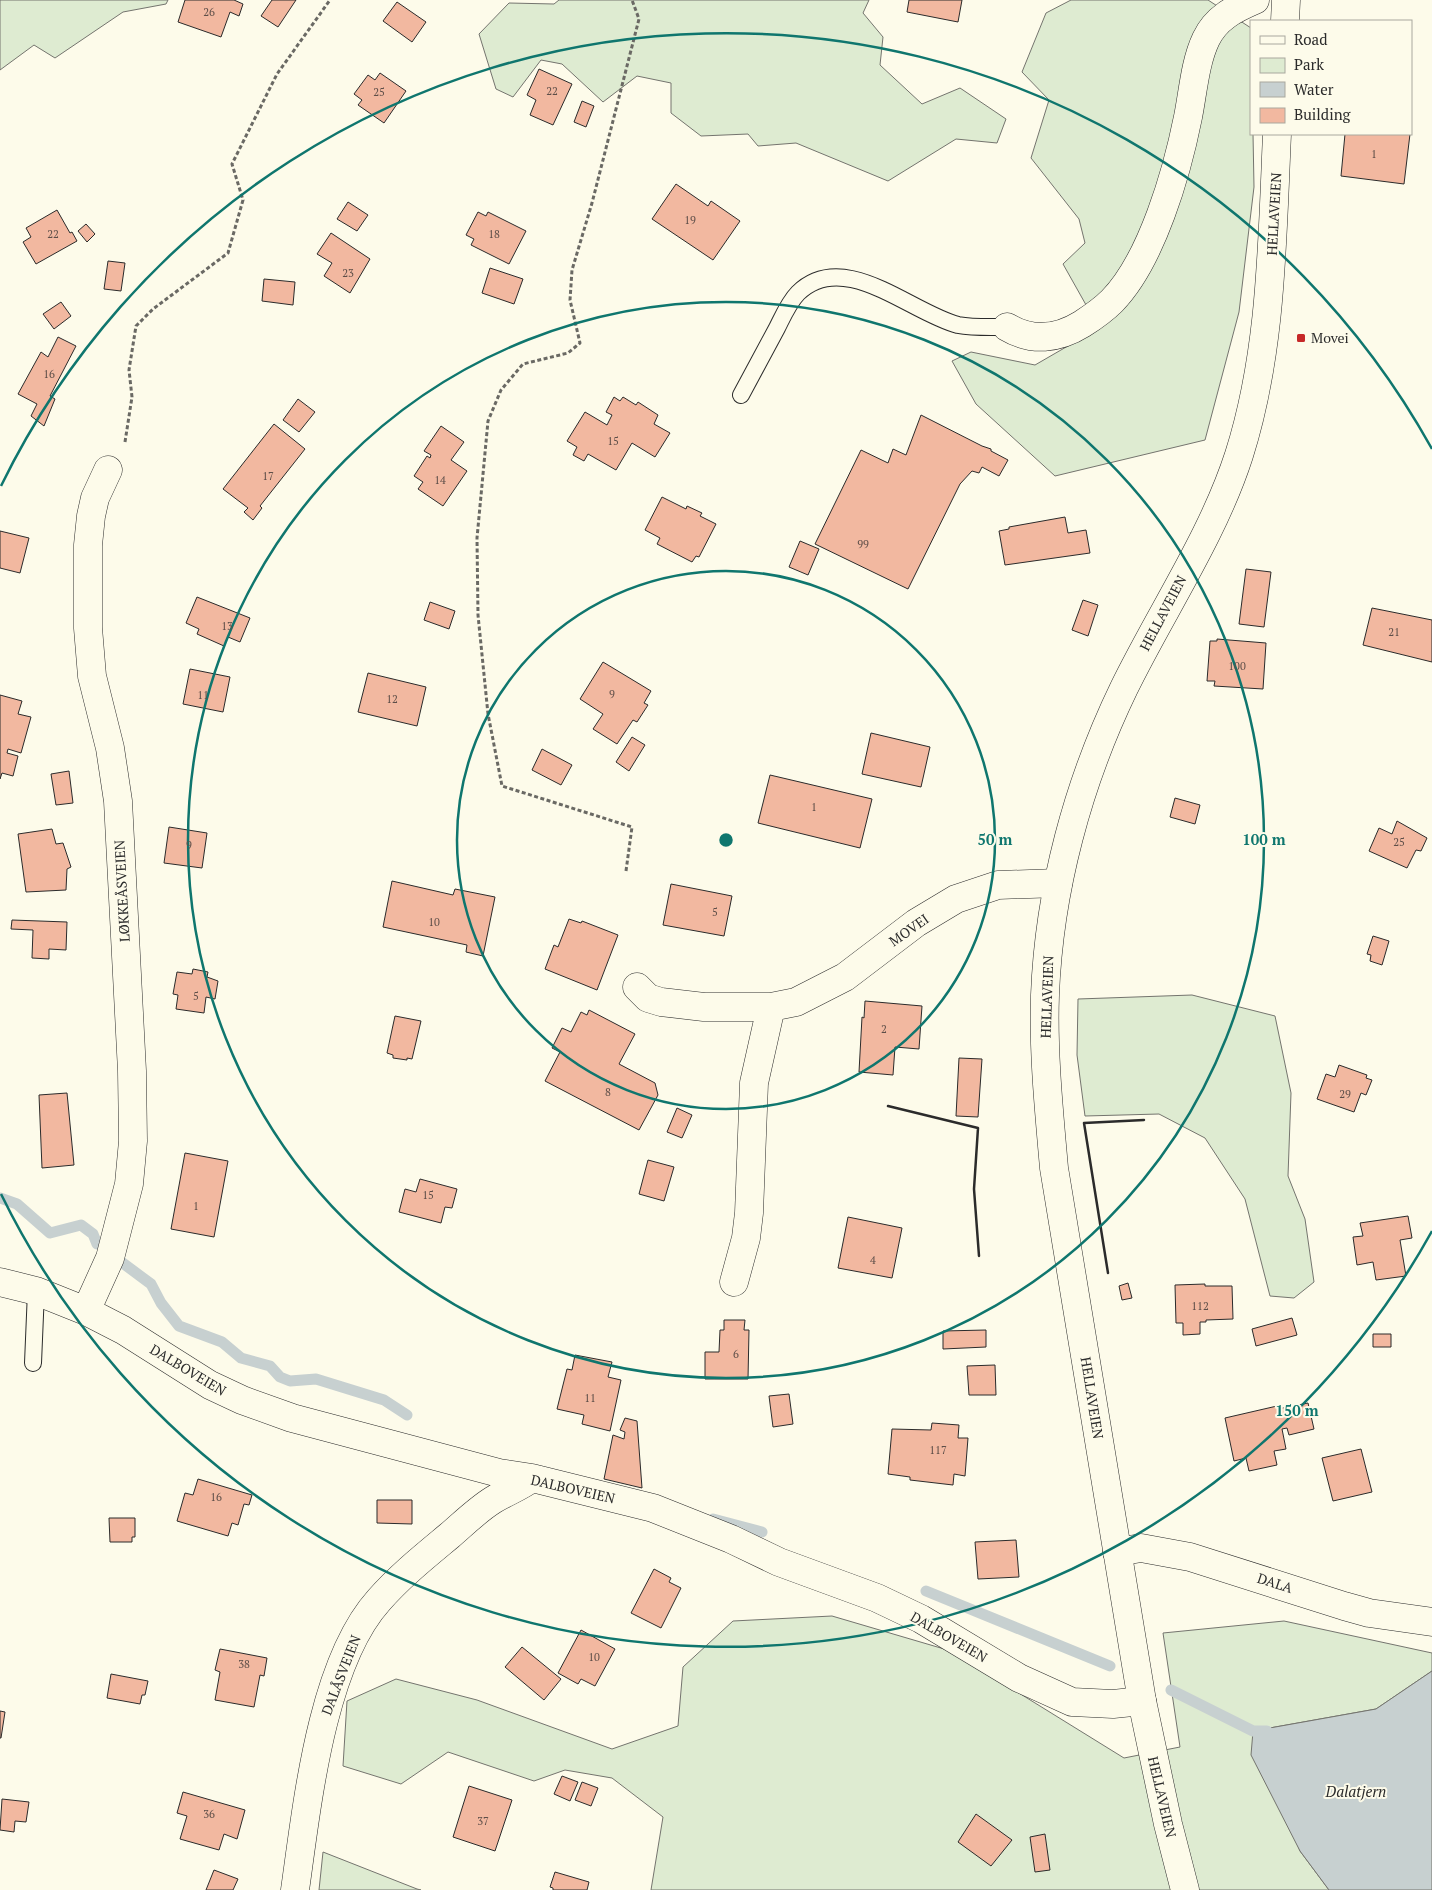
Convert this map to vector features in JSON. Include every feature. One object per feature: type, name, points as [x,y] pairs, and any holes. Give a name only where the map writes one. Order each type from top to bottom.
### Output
[{"type":"street","points":[[1008,327],[1020,335],[1037,338],[1056,336],[1073,330],[1100,312],[1124,286],[1147,247],[1166,197],[1184,135],[1206,39],[1220,19],[1255,0]]},
{"type":"street","points":[[1285,20],[1286,0]]},
{"type":"street","name":"HELLAVEIEN","points":[[1185,1890],[1168,1824],[1142,1702],[1054,1168],[1048,1102],[1045,995],[1058,883],[1068,842],[1099,745],[1123,690],[1222,497],[1248,424],[1263,345],[1271,276],[1277,135]]},
{"type":"street","name":"LØKKEÅSVEIEN","points":[[86,1311],[110,1258],[129,1184],[133,1141],[132,1071],[118,800],[110,748],[92,676],[88,628],[88,545],[91,516],[95,498],[108,470]]},
{"type":"street","name":"MOVEI","points":[[637,987],[648,998],[660,1002],[704,1007],[771,1007],[796,1002],[845,977],[916,923],[956,899],[998,885],[1058,883]]},
{"type":"street","points":[[734,1282],[746,1238],[749,1213],[754,1090],[771,1007]]},
{"type":"street","name":"DALBOVEIEN","points":[[0,1282],[36,1290],[86,1311],[123,1330],[210,1385],[242,1400],[364,1438],[499,1473],[532,1478],[653,1508],[731,1538],[779,1562],[877,1598],[921,1619],[1019,1678],[1072,1702],[1114,1704],[1142,1702]]},
{"type":"street","name":"DALÅSVEIEN","points":[[295,1890],[313,1772],[323,1722],[351,1643],[362,1622],[378,1600],[414,1565],[493,1500],[532,1478]]},
{"type":"street","name":"DALA","points":[[1117,1552],[1141,1548],[1190,1556],[1344,1606],[1378,1614],[1432,1622]]},
{"type":"lane","points":[[741,395],[798,292],[818,279],[843,276],[867,283],[937,317],[959,325],[1008,327]]},
{"type":"lane","points":[[32,1363],[36,1290]]},
{"type":"path","points":[[108,470],[127,439],[132,397],[128,370],[136,326],[153,309],[228,253],[243,200],[232,164],[277,74],[330,0]]},
{"type":"path","points":[[626,871],[632,828],[502,786],[488,714],[478,615],[477,538],[488,421],[500,390],[523,364],[568,353],[580,343],[570,300],[572,270],[584,231],[639,19],[632,0]]},
{"type":"green space","points":[[0,0],[168,0],[166,4],[123,12],[55,58],[34,45],[0,70]]},
{"type":"green space","points":[[559,0],[869,0],[863,13],[883,37],[880,65],[922,104],[960,88],[1006,119],[997,143],[956,139],[888,181],[796,143],[758,146],[748,134],[701,136],[671,113],[671,83],[637,76],[603,102],[562,64],[541,60],[513,97],[496,89],[479,34],[509,3],[554,4]]},
{"type":"green space","points":[[1071,0],[1208,0],[1250,27],[1250,135],[1253,135],[1254,187],[1239,312],[1205,440],[1055,476],[976,404],[952,361],[971,352],[1035,365],[1099,328],[1063,264],[1085,243],[1079,219],[1031,158],[1049,100],[1022,72],[1046,13]]},
{"type":"green space","points":[[1192,995],[1275,1016],[1291,1093],[1288,1176],[1305,1219],[1314,1282],[1294,1298],[1270,1296],[1245,1199],[1205,1138],[1159,1114],[1085,1116],[1077,1055],[1078,999]]},
{"type":"green space","points":[[832,1616],[951,1651],[1124,1758],[1180,1747],[1163,1633],[1284,1621],[1432,1653],[1432,1671],[1376,1709],[1253,1731],[1300,1851],[1329,1890],[651,1890],[663,1817],[612,1778],[565,1770],[534,1781],[448,1752],[401,1784],[343,1766],[347,1701],[396,1679],[477,1700],[612,1749],[678,1726],[683,1667],[733,1621]]},
{"type":"green space","points":[[323,1852],[417,1889],[421,1890],[319,1890]]},
{"type":"water","name":"Dalatjern","points":[[1432,1671],[1432,1890],[1329,1890],[1300,1851],[1251,1755],[1253,1731],[1376,1709]]},
{"type":"building","points":[[185,0],[234,0],[243,4],[239,16],[230,12],[221,37],[178,22]]},
{"type":"building","points":[[272,0],[296,0],[278,27],[261,16]]},
{"type":"building","points":[[909,0],[962,0],[958,22],[907,12]]},
{"type":"building","points":[[397,2],[426,22],[412,42],[383,21]]},
{"type":"building","points":[[539,69],[572,84],[553,125],[530,115],[536,100],[527,95]]},
{"type":"building","points":[[380,73],[406,91],[384,123],[358,105],[362,100],[354,94],[368,75],[375,80]]},
{"type":"building","points":[[582,101],[594,106],[586,127],[574,122]]},
{"type":"building","points":[[1345,135],[1410,135],[1404,184],[1341,176]]},
{"type":"building","points":[[676,184],[708,206],[711,201],[740,221],[713,260],[652,219]]},
{"type":"building","points":[[348,202],[368,215],[357,231],[337,219]]},
{"type":"building","points":[[57,210],[70,233],[72,232],[77,241],[36,264],[23,242],[31,237],[26,228]]},
{"type":"building","points":[[478,212],[486,216],[488,212],[526,231],[509,264],[471,245],[474,239],[466,235]]},
{"type":"building","points":[[86,224],[95,234],[87,242],[78,231]]},
{"type":"building","points":[[331,233],[370,259],[350,293],[324,276],[332,263],[317,254]]},
{"type":"building","points":[[108,261],[125,263],[121,291],[104,289]]},
{"type":"building","points":[[490,268],[523,279],[514,304],[482,293]]},
{"type":"building","points":[[264,279],[295,282],[293,305],[262,301]]},
{"type":"building","points":[[61,302],[71,316],[54,329],[43,314]]},
{"type":"building","points":[[58,337],[76,346],[50,396],[55,399],[44,426],[31,416],[37,404],[18,394],[41,352],[48,357]]},
{"type":"building","points":[[614,397],[620,401],[623,397],[636,405],[638,402],[658,415],[654,424],[670,433],[655,457],[632,443],[616,470],[588,454],[584,461],[573,455],[577,447],[567,441],[585,412],[607,425],[612,415],[606,412]]},
{"type":"building","points":[[298,399],[315,412],[299,432],[283,420]]},
{"type":"building","points":[[921,415],[991,449],[991,451],[1008,460],[999,476],[982,467],[979,473],[972,471],[960,484],[908,589],[815,544],[861,450],[888,463],[893,449],[906,455]]},
{"type":"building","points":[[274,424],[305,449],[260,506],[262,508],[253,520],[244,512],[248,508],[223,489]]},
{"type":"building","points":[[441,426],[464,442],[451,460],[467,471],[443,506],[418,489],[423,482],[414,476],[427,456],[430,458],[431,455],[424,451]]},
{"type":"building","points":[[662,497],[686,509],[687,506],[702,513],[700,516],[716,524],[699,557],[696,556],[692,562],[657,544],[660,538],[645,530]]},
{"type":"building","points":[[1065,517],[1068,533],[1086,530],[1090,553],[1005,565],[999,531],[1009,529],[1009,527]]},
{"type":"building","points":[[0,531],[29,538],[20,573],[0,568]]},
{"type":"building","points":[[800,541],[819,549],[808,575],[789,567]]},
{"type":"building","points":[[1246,569],[1271,572],[1264,627],[1239,624]]},
{"type":"building","points":[[197,597],[250,618],[240,642],[228,637],[224,646],[197,634],[199,629],[186,623]]},
{"type":"building","points":[[1083,600],[1098,605],[1088,636],[1072,630]]},
{"type":"building","points":[[430,602],[455,611],[449,629],[424,620]]},
{"type":"building","points":[[1372,608],[1432,620],[1432,662],[1363,645]]},
{"type":"building","points":[[1217,639],[1266,643],[1263,689],[1214,686],[1215,681],[1207,681],[1210,641],[1217,641]]},
{"type":"building","points":[[603,662],[651,691],[644,703],[648,705],[637,722],[633,720],[617,744],[593,729],[603,714],[580,699]]},
{"type":"building","points":[[190,669],[230,677],[223,712],[183,704]]},
{"type":"building","points":[[368,673],[426,687],[417,726],[358,712]]},
{"type":"building","points":[[0,695],[22,701],[18,714],[31,717],[21,753],[8,749],[7,753],[18,756],[13,776],[2,773],[0,779]]},
{"type":"building","points":[[871,733],[930,747],[921,787],[862,774]]},
{"type":"building","points":[[632,737],[645,745],[629,771],[616,762]]},
{"type":"building","points":[[542,749],[572,765],[561,785],[532,770]]},
{"type":"building","points":[[69,771],[73,803],[56,805],[51,774]]},
{"type":"building","points":[[770,775],[872,799],[860,848],[758,823]]},
{"type":"building","points":[[1175,798],[1200,805],[1195,824],[1170,817]]},
{"type":"building","points":[[1397,821],[1427,838],[1421,851],[1416,850],[1407,868],[1369,851],[1379,828],[1392,834]]},
{"type":"building","points":[[169,827],[207,833],[202,868],[164,863]]},
{"type":"building","points":[[52,829],[56,844],[63,843],[71,867],[67,869],[66,890],[26,892],[18,834]]},
{"type":"building","points":[[392,881],[453,895],[455,889],[495,897],[483,956],[466,952],[467,945],[383,927]]},
{"type":"building","points":[[671,884],[732,896],[724,936],[663,925]]},
{"type":"building","points":[[569,919],[581,923],[582,921],[618,935],[597,990],[545,969],[554,945],[558,947]]},
{"type":"building","points":[[12,920],[67,922],[66,950],[49,949],[49,959],[32,958],[33,930],[11,929]]},
{"type":"building","points":[[1373,936],[1389,941],[1382,965],[1370,961],[1371,955],[1367,954]]},
{"type":"building","points":[[193,969],[208,972],[207,977],[218,981],[215,999],[206,997],[204,1013],[176,1009],[178,995],[173,994],[177,972],[192,974]]},
{"type":"building","points":[[865,1001],[922,1006],[919,1049],[895,1047],[893,1075],[859,1072],[862,1017],[864,1018]]},
{"type":"building","points":[[589,1010],[635,1034],[619,1064],[655,1083],[658,1095],[639,1130],[545,1081],[560,1052],[552,1048],[562,1028],[571,1032],[581,1012],[587,1015]]},
{"type":"building","points":[[395,1016],[421,1021],[412,1059],[393,1058],[393,1055],[387,1053]]},
{"type":"building","points":[[959,1058],[982,1059],[978,1117],[956,1116]]},
{"type":"building","points":[[1339,1065],[1367,1075],[1366,1078],[1372,1080],[1366,1095],[1361,1093],[1354,1112],[1317,1099],[1326,1074],[1335,1077]]},
{"type":"building","points":[[67,1093],[74,1165],[42,1168],[39,1095]]},
{"type":"building","points":[[677,1108],[692,1115],[682,1138],[667,1132]]},
{"type":"building","points":[[185,1153],[228,1161],[214,1237],[171,1229]]},
{"type":"building","points":[[648,1160],[674,1167],[664,1201],[639,1194]]},
{"type":"building","points":[[420,1179],[457,1189],[452,1208],[445,1207],[441,1223],[399,1212],[405,1189],[416,1192]]},
{"type":"building","points":[[1408,1216],[1412,1238],[1400,1240],[1406,1276],[1376,1280],[1373,1262],[1357,1265],[1353,1237],[1363,1236],[1360,1223]]},
{"type":"building","points":[[848,1217],[902,1228],[892,1278],[838,1268]]},
{"type":"building","points":[[1128,1283],[1132,1298],[1122,1300],[1119,1286]]},
{"type":"building","points":[[1205,1284],[1205,1286],[1232,1286],[1233,1319],[1206,1320],[1206,1322],[1200,1322],[1200,1334],[1183,1335],[1183,1323],[1176,1323],[1175,1285]]},
{"type":"building","points":[[1292,1318],[1297,1335],[1256,1346],[1252,1329]]},
{"type":"building","points":[[724,1320],[745,1320],[744,1330],[749,1330],[748,1379],[705,1379],[705,1352],[719,1352],[720,1330],[724,1330]]},
{"type":"building","points":[[986,1330],[986,1347],[943,1349],[943,1331]]},
{"type":"building","points":[[1373,1334],[1391,1334],[1391,1347],[1373,1347]]},
{"type":"building","points":[[575,1355],[612,1362],[608,1377],[621,1380],[610,1431],[582,1424],[584,1415],[557,1409],[567,1369],[572,1370]]},
{"type":"building","points":[[995,1365],[996,1395],[969,1395],[967,1366]]},
{"type":"building","points":[[789,1394],[793,1424],[773,1427],[769,1396]]},
{"type":"building","points":[[1308,1403],[1314,1429],[1289,1435],[1287,1428],[1282,1429],[1286,1449],[1274,1451],[1277,1465],[1249,1471],[1246,1458],[1234,1461],[1225,1418],[1277,1406],[1278,1409]]},
{"type":"building","points":[[625,1418],[637,1421],[642,1488],[604,1479],[613,1435],[624,1439],[625,1432],[620,1430]]},
{"type":"building","points":[[932,1423],[959,1425],[958,1438],[968,1438],[965,1476],[954,1474],[953,1485],[910,1480],[910,1477],[888,1474],[892,1429],[931,1430]]},
{"type":"building","points":[[1361,1449],[1372,1492],[1333,1501],[1322,1458]]},
{"type":"building","points":[[198,1479],[252,1495],[249,1505],[244,1504],[238,1525],[232,1523],[228,1536],[177,1521],[185,1493],[193,1495]]},
{"type":"building","points":[[377,1500],[412,1500],[412,1524],[377,1523]]},
{"type":"building","points":[[109,1518],[135,1518],[135,1537],[132,1537],[132,1542],[110,1542]]},
{"type":"building","points":[[1016,1540],[1019,1577],[978,1579],[975,1542]]},
{"type":"building","points":[[654,1569],[671,1578],[669,1582],[681,1588],[661,1628],[631,1613]]},
{"type":"building","points":[[581,1630],[615,1649],[595,1686],[581,1679],[578,1684],[558,1673]]},
{"type":"building","points":[[522,1647],[561,1679],[544,1700],[505,1667]]},
{"type":"building","points":[[220,1649],[267,1658],[264,1676],[260,1675],[254,1707],[215,1700],[220,1672],[215,1670]]},
{"type":"building","points":[[111,1674],[148,1681],[145,1695],[142,1695],[140,1704],[107,1698]]},
{"type":"building","points":[[0,1711],[5,1712],[1,1738],[0,1738]]},
{"type":"building","points":[[562,1776],[578,1782],[570,1801],[554,1794]]},
{"type":"building","points":[[582,1782],[598,1788],[591,1806],[575,1800]]},
{"type":"building","points":[[469,1786],[512,1800],[495,1851],[453,1837]]},
{"type":"building","points":[[183,1792],[245,1810],[237,1839],[224,1834],[219,1850],[180,1839],[187,1816],[177,1813]]},
{"type":"building","points":[[2,1799],[29,1802],[26,1822],[15,1821],[14,1832],[0,1830]]},
{"type":"building","points":[[976,1814],[1012,1840],[991,1866],[958,1842]]},
{"type":"building","points":[[1045,1834],[1050,1870],[1035,1872],[1030,1837]]},
{"type":"building","points":[[214,1870],[238,1879],[233,1890],[206,1890]]},
{"type":"building","points":[[555,1872],[589,1882],[587,1890],[553,1890],[550,1887]]},
{"type":"waterway","points":[[0,1198],[17,1204],[50,1233],[81,1225],[93,1234],[97,1244]]},
{"type":"waterway","points":[[120,1261],[151,1284],[161,1303],[179,1326],[222,1342],[241,1358],[270,1366],[280,1377],[290,1381],[316,1379],[384,1400],[407,1415]]},
{"type":"waterway","points":[[713,1519],[762,1532]]},
{"type":"waterway","points":[[926,1591],[1110,1666]]},
{"type":"waterway","points":[[1171,1690],[1253,1731],[1267,1731]]},
{"type":"wall","points":[[888,1106],[978,1128],[974,1189],[979,1256]]},
{"type":"wall","points":[[1108,1273],[1084,1123],[1144,1120]]},
{"type":"place","name":"Movei","points":[[1301,338]]}]
